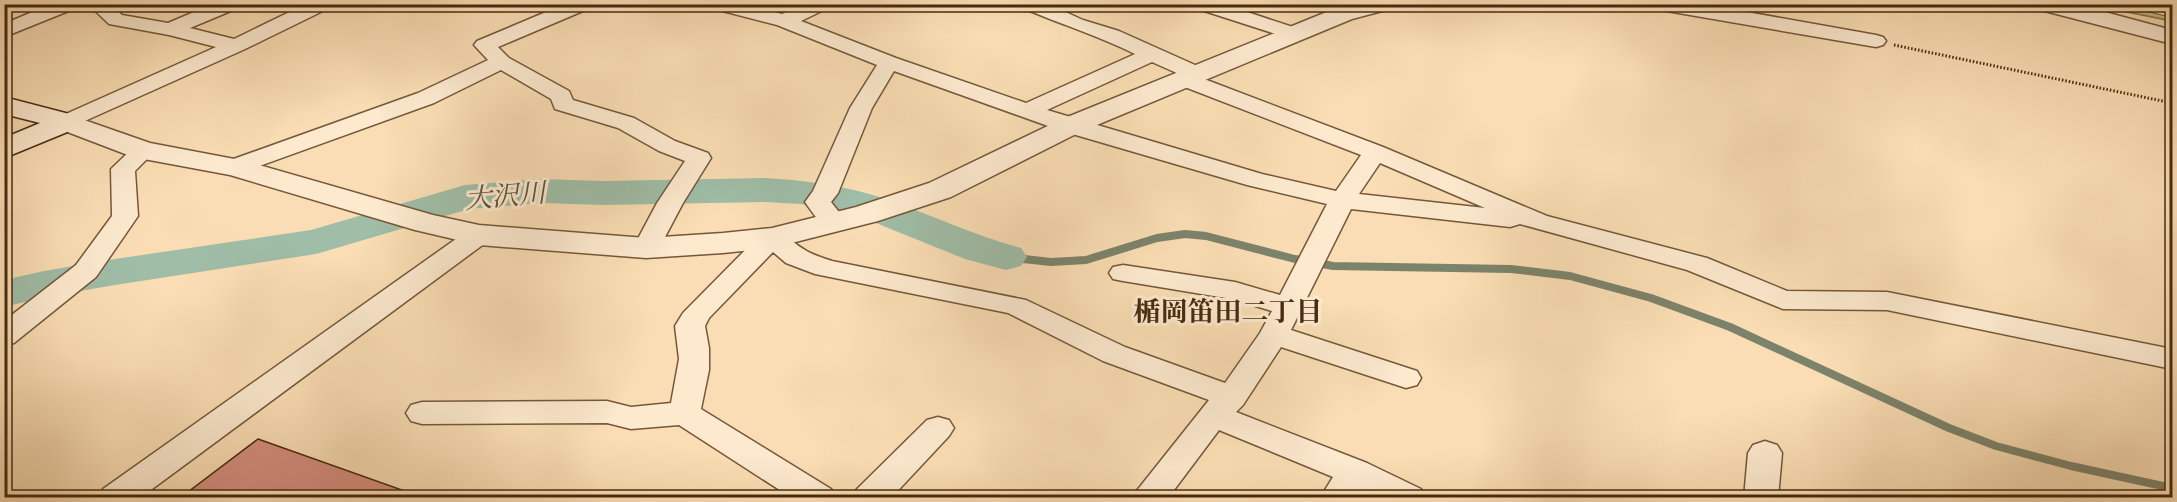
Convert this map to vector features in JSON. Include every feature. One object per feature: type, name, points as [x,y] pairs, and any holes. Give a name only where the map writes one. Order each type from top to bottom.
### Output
[{"type":"street","points":[[4,31],[69,4]]},
{"type":"street","points":[[97,4],[116,20],[170,29],[236,46]]},
{"type":"street","points":[[170,29],[231,4]]},
{"type":"street","points":[[4,149],[236,46],[322,4]]},
{"type":"street","points":[[583,4],[484,45],[502,62],[561,96],[562,104],[626,123],[667,146],[699,158],[675,194],[646,248]]},
{"type":"street","points":[[718,4],[784,21],[889,62],[1070,126],[1256,180],[1342,200],[1538,222],[1697,264],[1783,300],[1887,301],[2172,359]]},
{"type":"street","points":[[784,21],[821,4]]},
{"type":"street","points":[[1030,4],[1076,24],[1112,35],[1152,54],[1190,77],[1375,152],[1538,222]]},
{"type":"street","points":[[1202,4],[1295,34]]},
{"type":"street","points":[[826,206],[867,214],[940,190],[1070,126],[1343,14],[1382,4]]},
{"type":"street","points":[[1661,4],[1876,41]]},
{"type":"street","points":[[2045,4],[2172,37]]},
{"type":"street","points":[[1026,111],[1152,54]]},
{"type":"street","points":[[234,167],[426,98],[502,62]]},
{"type":"street","points":[[684,413],[692,379],[696,343],[690,326],[697,313],[772,238],[826,206],[861,108],[889,62]]},
{"type":"street","points":[[4,105],[67,122],[143,151],[234,167],[426,223],[479,235],[646,248],[772,238],[796,257],[825,268],[1016,306],[1222,406],[1346,485],[1409,498]]},
{"type":"street","points":[[4,336],[75,280],[125,216],[123,169],[143,151]]},
{"type":"street","points":[[1148,498],[1222,406],[1274,335],[1342,200],[1375,152]]},
{"type":"street","points":[[115,498],[479,235]]},
{"type":"street","points":[[1123,273],[1235,291],[1288,306]]},
{"type":"street","points":[[1274,335],[1406,378]]},
{"type":"street","points":[[422,413],[608,412],[631,418],[684,413],[819,498]]},
{"type":"street","points":[[869,498],[938,428]]},
{"type":"street","points":[[1761,498],[1765,453]]},
{"type":"lane","points":[[2124,4],[2172,14]]},
{"type":"path","points":[[1876,41],[2172,104]]},
{"type":"shaded area","points":[[2092,5],[2172,5],[2172,21]]},
{"type":"building","points":[[258,439],[416,495],[416,498],[180,498]]},
{"type":"waterway","name":"大沢川","points":[[4,294],[44,284],[115,272],[316,242],[465,197],[541,191],[604,193],[765,190],[801,192],[867,206],[980,250],[1006,257]]},
{"type":"waterway","points":[[1006,257],[1051,262],[1086,260],[1157,238],[1185,234],[1206,236],[1295,259],[1333,266],[1511,269],[1570,276],[1651,298],[1730,327],[1949,428],[1996,446],[2071,466],[2172,488]]},
{"type":"district","name":"楯岡笛田二丁目","points":[[1228,312]]}]
